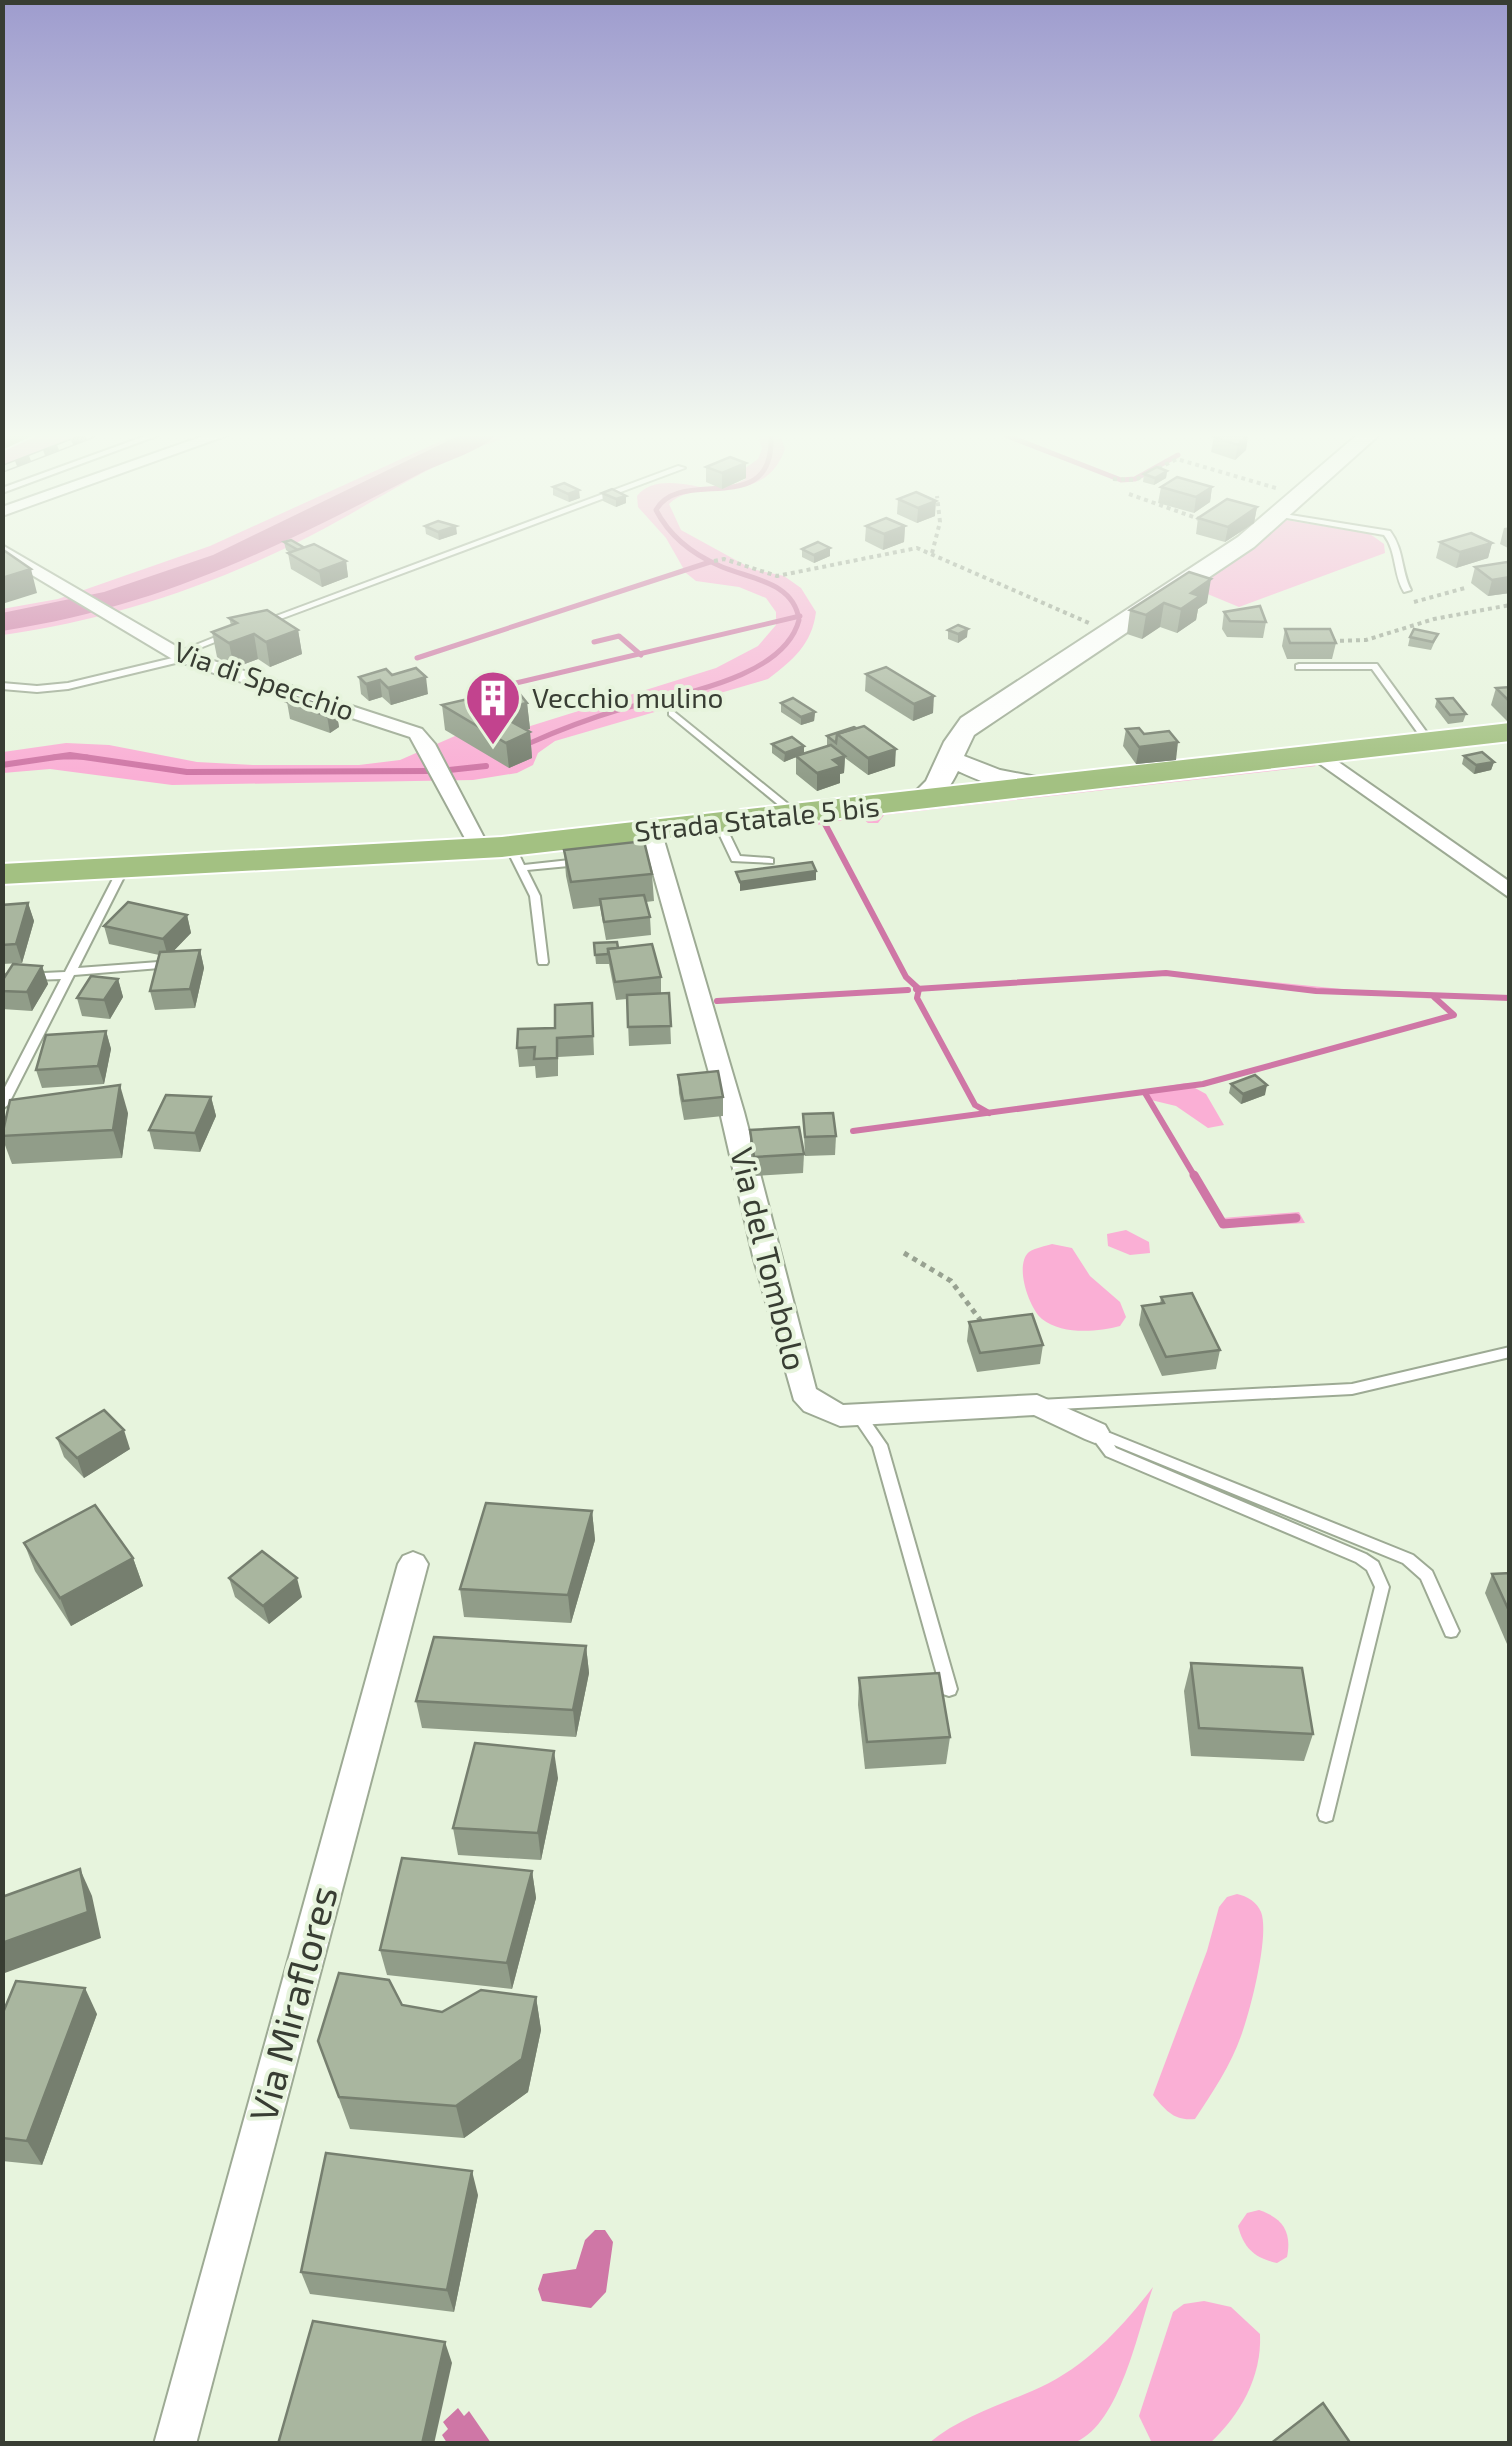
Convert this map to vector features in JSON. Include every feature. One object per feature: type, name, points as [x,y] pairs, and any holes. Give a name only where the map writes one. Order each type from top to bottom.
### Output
[{"type":"main road","points":[[956,771],[959,735],[970,723],[1236,549]]},
{"type":"main road","name":"Strada Statale 5 bis","points":[[2,874],[504,855],[650,830],[919,800],[956,771],[1043,786],[1510,732]]},
{"type":"street","name":"Via di Specchio","points":[[2,550],[102,613],[181,656],[416,733],[504,855]]},
{"type":"street","points":[[1317,753],[1510,892]]},
{"type":"street","name":"Via del Tombolo","points":[[650,830],[732,1112],[799,1381],[814,1404],[828,1413],[859,1416],[1036,1405],[1095,1432]]},
{"type":"street","name":"Via Miraflores","points":[[175,2444],[413,1564]]},
{"type":"lane","points":[[2,686],[68,686],[181,656],[465,549]]},
{"type":"lane","points":[[1397,549],[1401,581],[1407,590]]},
{"type":"lane","points":[[1300,667],[1374,666],[1428,741]]},
{"type":"lane","points":[[672,713],[795,814]]},
{"type":"lane","points":[[719,823],[736,859],[769,861]]},
{"type":"lane","points":[[504,855],[592,860]]},
{"type":"lane","points":[[504,855],[535,896],[543,962]]},
{"type":"lane","points":[[22,1107],[2,1106],[123,869]]},
{"type":"lane","points":[[2,978],[179,964]]},
{"type":"lane","points":[[1036,1405],[1352,1389],[1510,1352]]},
{"type":"lane","points":[[859,1416],[880,1446],[949,1689]]},
{"type":"lane","points":[[1095,1432],[1408,1559],[1427,1575],[1450,1631]]},
{"type":"lane","points":[[1095,1432],[1111,1452],[1361,1558],[1380,1577],[1382,1587],[1326,1816]]},
{"type":"path","points":[[714,561],[724,559],[777,576],[901,549]]},
{"type":"path","points":[[911,549],[932,554],[1110,632]]},
{"type":"path","points":[[932,554],[933,549]]},
{"type":"path","points":[[1411,603],[1465,588]]},
{"type":"path","points":[[1326,640],[1366,640],[1434,619],[1510,605]]},
{"type":"path","points":[[904,1253],[938,1267],[971,1299],[984,1325]]},
{"type":"shaded area","points":[[201,549],[283,549],[200,585],[122,610],[3,635],[2,609],[58,599]]},
{"type":"shaded area","points":[[672,549],[716,549],[752,569],[784,576],[801,588],[816,612],[810,633],[800,650],[768,679],[555,741],[538,753],[533,765],[517,773],[473,780],[172,785],[50,769],[3,773],[3,752],[66,743],[109,745],[197,762],[253,765],[359,765],[400,760],[455,736],[495,737],[716,668],[758,646],[776,625],[776,612],[766,598],[739,587],[696,581],[686,573]]},
{"type":"shaded area","points":[[1242,549],[1385,549],[1385,553],[1239,607],[1193,588]]},
{"type":"shaded area","points":[[1309,761],[1316,766],[884,815],[878,823],[862,818],[826,822],[907,977],[920,987],[1163,971],[1439,999],[1327,993],[1163,974],[921,990],[918,998],[975,1104],[982,1107],[975,1108],[915,998],[916,985],[906,978],[824,824],[800,827],[796,820]]},
{"type":"shaded area","points":[[1186,1083],[1206,1094],[1224,1125],[1208,1128],[1176,1106],[1151,1100],[1222,1218],[1299,1212],[1305,1223],[1222,1228],[1147,1098],[1138,1091]]},
{"type":"shaded area","points":[[1126,1230],[1149,1242],[1150,1253],[1130,1255],[1108,1246],[1107,1234]]},
{"type":"shaded area","points":[[1052,1244],[1072,1248],[1090,1276],[1120,1302],[1126,1317],[1120,1326],[1069,1330],[1050,1324],[1037,1313],[1025,1286],[1023,1266],[1029,1252]]},
{"type":"shaded area","points":[[1237,1894],[1257,1905],[1263,1923],[1254,1992],[1241,2036],[1221,2079],[1195,2119],[1176,2117],[1153,2095],[1207,1951],[1219,1907],[1227,1897]]},
{"type":"shaded area","points":[[1259,2210],[1274,2217],[1287,2233],[1287,2257],[1277,2263],[1252,2251],[1240,2234],[1238,2226],[1247,2213]]},
{"type":"shaded area","points":[[595,2230],[605,2230],[613,2242],[606,2292],[591,2308],[542,2301],[538,2289],[543,2274],[576,2269],[585,2240]]},
{"type":"shaded area","points":[[1153,2287],[1116,2396],[1091,2432],[1076,2442],[1066,2443],[929,2443],[957,2424],[1049,2383],[1079,2364],[1119,2328]]},
{"type":"shaded area","points":[[1204,2301],[1231,2307],[1260,2334],[1253,2380],[1240,2408],[1210,2443],[1152,2443],[1139,2416],[1173,2312],[1184,2304]]},
{"type":"shaded area","points":[[458,2408],[464,2416],[469,2411],[491,2443],[447,2443],[442,2435],[448,2429],[443,2422]]},
{"type":"building","points":[[2,549],[31,569],[2,578]]},
{"type":"building","points":[[324,549],[346,561],[319,571],[288,553]]},
{"type":"building","points":[[802,549],[827,549],[814,555]]},
{"type":"building","points":[[1507,562],[1510,577],[1492,580],[1475,567]]},
{"type":"building","points":[[1189,572],[1211,579],[1191,593],[1200,596],[1181,609],[1164,603],[1146,615],[1130,610]]},
{"type":"building","points":[[1260,606],[1266,622],[1230,621],[1224,612]]},
{"type":"building","points":[[267,610],[298,630],[266,642],[254,634],[229,643],[212,632],[237,623],[229,618]]},
{"type":"building","points":[[958,625],[968,629],[958,634],[948,630]]},
{"type":"building","points":[[1285,629],[1330,629],[1336,643],[1290,643]]},
{"type":"building","points":[[1414,629],[1438,634],[1433,642],[1410,637]]},
{"type":"building","points":[[886,667],[934,696],[914,704],[866,674]]},
{"type":"building","points":[[416,668],[426,677],[388,688],[380,680],[366,684],[359,677],[386,669],[392,675]]},
{"type":"building","points":[[1510,687],[1510,702],[1496,688]]},
{"type":"building","points":[[515,688],[527,703],[492,711],[530,732],[506,743],[442,705]]},
{"type":"building","points":[[296,697],[336,710],[327,716],[287,702]]},
{"type":"building","points":[[793,698],[815,712],[801,717],[781,703]]},
{"type":"building","points":[[1453,698],[1466,714],[1450,715],[1437,699]]},
{"type":"building","points":[[864,726],[896,749],[868,758],[837,734]]},
{"type":"building","points":[[854,727],[837,734],[836,743],[827,736]]},
{"type":"building","points":[[1139,728],[1144,734],[1169,731],[1178,742],[1139,747],[1126,729]]},
{"type":"building","points":[[792,737],[804,746],[785,753],[772,744]]},
{"type":"building","points":[[831,745],[845,756],[833,760],[841,766],[817,773],[796,756]]},
{"type":"building","points":[[1482,752],[1494,762],[1476,765],[1464,756]]},
{"type":"building","points":[[644,841],[652,874],[571,882],[564,850]]},
{"type":"building","points":[[812,862],[816,871],[740,882],[736,872]]},
{"type":"building","points":[[644,895],[650,917],[604,922],[600,899]]},
{"type":"building","points":[[128,902],[187,915],[163,939],[104,926]]},
{"type":"building","points":[[28,903],[16,944],[2,945],[2,905]]},
{"type":"building","points":[[617,942],[618,948],[608,949],[608,954],[595,955],[594,943]]},
{"type":"building","points":[[652,944],[661,977],[615,982],[608,949]]},
{"type":"building","points":[[200,950],[190,989],[150,991],[160,952]]},
{"type":"building","points":[[13,964],[42,966],[27,992],[2,991],[2,981]]},
{"type":"building","points":[[91,976],[118,979],[104,1000],[77,998]]},
{"type":"building","points":[[669,993],[671,1026],[628,1027],[627,995]]},
{"type":"building","points":[[592,1003],[593,1036],[557,1038],[557,1058],[534,1059],[535,1047],[517,1048],[518,1029],[555,1028],[555,1005]]},
{"type":"building","points":[[106,1031],[98,1066],[36,1070],[46,1035]]},
{"type":"building","points":[[718,1071],[723,1097],[683,1101],[678,1075]]},
{"type":"building","points":[[1255,1075],[1267,1085],[1243,1094],[1231,1084]]},
{"type":"building","points":[[120,1085],[113,1130],[2,1136],[10,1100]]},
{"type":"building","points":[[166,1095],[211,1097],[195,1133],[149,1130]]},
{"type":"building","points":[[833,1113],[836,1136],[805,1137],[803,1114]]},
{"type":"building","points":[[799,1127],[804,1154],[754,1157],[750,1130]]},
{"type":"building","points":[[1192,1293],[1220,1350],[1166,1357],[1142,1306],[1164,1303],[1161,1297]]},
{"type":"building","points":[[1032,1314],[1043,1345],[980,1353],[969,1322]]},
{"type":"building","points":[[104,1410],[124,1430],[77,1458],[57,1438]]},
{"type":"building","points":[[486,1503],[592,1511],[568,1595],[460,1589]]},
{"type":"building","points":[[95,1505],[133,1558],[60,1598],[24,1543]]},
{"type":"building","points":[[262,1551],[297,1578],[263,1606],[229,1578]]},
{"type":"building","points":[[1510,1573],[1510,1613],[1492,1574]]},
{"type":"building","points":[[434,1637],[586,1646],[573,1710],[416,1701]]},
{"type":"building","points":[[1191,1663],[1302,1668],[1313,1734],[1199,1728]]},
{"type":"building","points":[[939,1673],[950,1737],[867,1742],[859,1678]]},
{"type":"building","points":[[475,1743],[554,1751],[538,1833],[453,1828]]},
{"type":"building","points":[[402,1858],[532,1871],[507,1963],[380,1950]]},
{"type":"building","points":[[80,1869],[88,1912],[2,1943],[2,1897]]},
{"type":"building","points":[[339,1973],[389,1980],[402,2005],[442,2012],[481,1990],[536,1997],[522,2059],[456,2106],[339,2097],[318,2041]]},
{"type":"building","points":[[16,1981],[85,1988],[27,2141],[2,2138],[2,2015]]},
{"type":"building","points":[[326,2153],[472,2171],[447,2290],[301,2272]]},
{"type":"building","points":[[313,2321],[445,2342],[422,2444],[278,2444]]},
{"type":"building","points":[[1323,2403],[1351,2444],[1270,2444]]},
{"type":"waterway","points":[[2,622],[114,599],[249,549]]},
{"type":"waterway","points":[[690,549],[720,566],[779,589],[789,597],[798,616]]},
{"type":"waterway","points":[[417,658],[710,562]]},
{"type":"waterway","points":[[530,743],[607,713],[694,691],[748,671],[771,658],[789,641],[798,616]]},
{"type":"waterway","points":[[640,654],[798,616]]},
{"type":"waterway","points":[[594,642],[619,636],[640,654]]},
{"type":"waterway","points":[[516,683],[640,654]]},
{"type":"waterway","points":[[2,765],[56,757]]},
{"type":"waterway","points":[[56,757],[84,757]]},
{"type":"waterway","points":[[56,757],[84,757]]},
{"type":"waterway","points":[[84,757],[187,772],[430,771]]},
{"type":"waterway","points":[[449,770],[486,766]]},
{"type":"waterway","points":[[825,824],[906,977],[919,989]]},
{"type":"waterway","points":[[919,989],[1166,973],[1316,991],[1510,998]]},
{"type":"waterway","points":[[919,989],[917,998],[975,1105],[989,1113]]},
{"type":"waterway","points":[[717,1001],[908,990]]},
{"type":"waterway","points":[[989,1113],[1203,1084],[1454,1015],[1434,997]]},
{"type":"waterway","points":[[1145,1093],[1195,1177]]},
{"type":"waterway","points":[[853,1131],[989,1113]]},
{"type":"waterway","points":[[1194,1175],[1223,1224],[1296,1218]]},
{"type":"place","name":"Vecchio mulino","points":[[493,747]]}]
